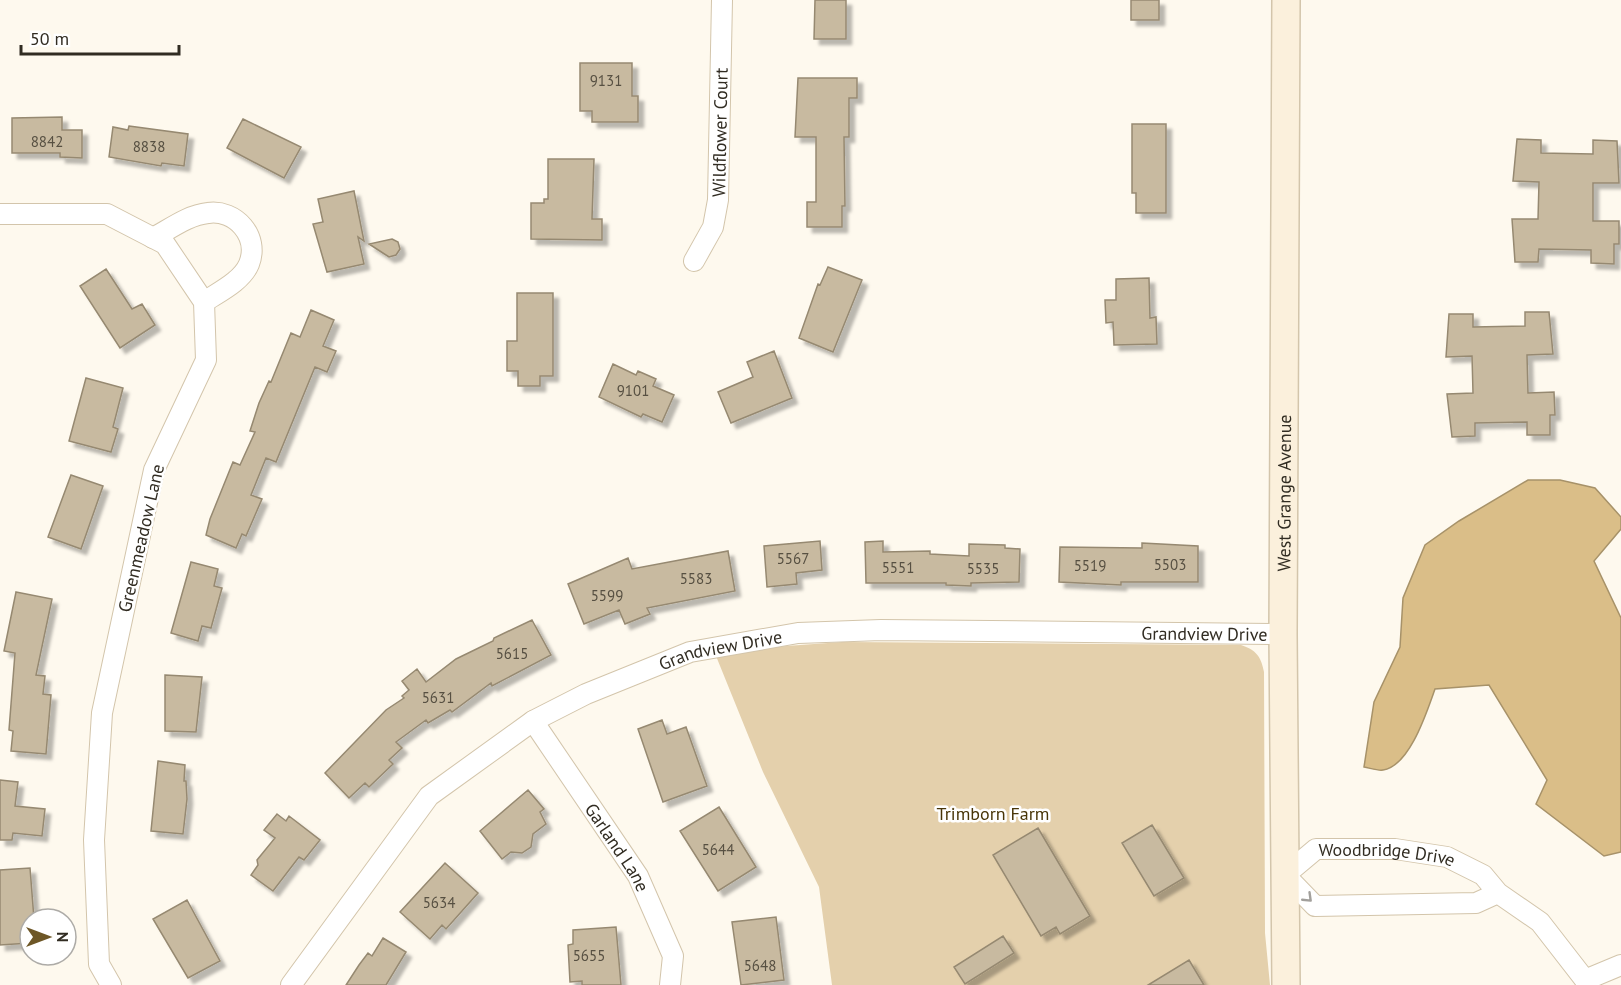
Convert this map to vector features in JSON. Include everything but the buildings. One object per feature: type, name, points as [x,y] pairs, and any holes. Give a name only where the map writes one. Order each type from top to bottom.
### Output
[{"type":"street","name":"Wildflower Court","points":[[694,261],[713,227],[718,200],[722,0]]},
{"type":"street","name":"West Grange Avenue","points":[[1286,0],[1283,634],[1286,985]]},
{"type":"street","points":[[0,214],[107,214],[153,238],[165,244],[204,302],[234,282],[249,264],[251,250],[248,233],[237,220],[225,213],[194,216],[153,238]]},
{"type":"street","name":"Greenmeadow Lane","points":[[111,985],[99,964],[94,840],[102,713],[154,470],[206,360],[204,302]]},
{"type":"street","name":"Grandview Drive","points":[[291,985],[429,796],[533,721],[586,694],[690,652],[798,633],[881,630],[1283,634]]},
{"type":"street","name":"Garland Lane","points":[[533,721],[638,876],[674,956],[670,985]]},
{"type":"street","name":"Woodbridge Drive","points":[[1285,875],[1316,849],[1395,849],[1447,857],[1483,874],[1498,892],[1540,922],[1586,982],[1621,965]]},
{"type":"street","points":[[1285,875],[1315,906],[1476,903],[1498,892]]},
{"type":"green space","name":"Trimborn Farm","points":[[842,642],[1241,645],[1254,652],[1264,672],[1265,933],[1270,985],[832,985],[819,887],[763,772],[716,656],[745,649]]},
{"type":"shaded area","points":[[1528,480],[1560,480],[1595,488],[1621,517],[1621,529],[1594,561],[1621,618],[1621,852],[1604,856],[1536,804],[1547,780],[1489,685],[1435,689],[1416,736],[1401,759],[1393,766],[1383,770],[1364,767],[1374,702],[1400,647],[1403,598],[1425,545],[1459,521]]}]
